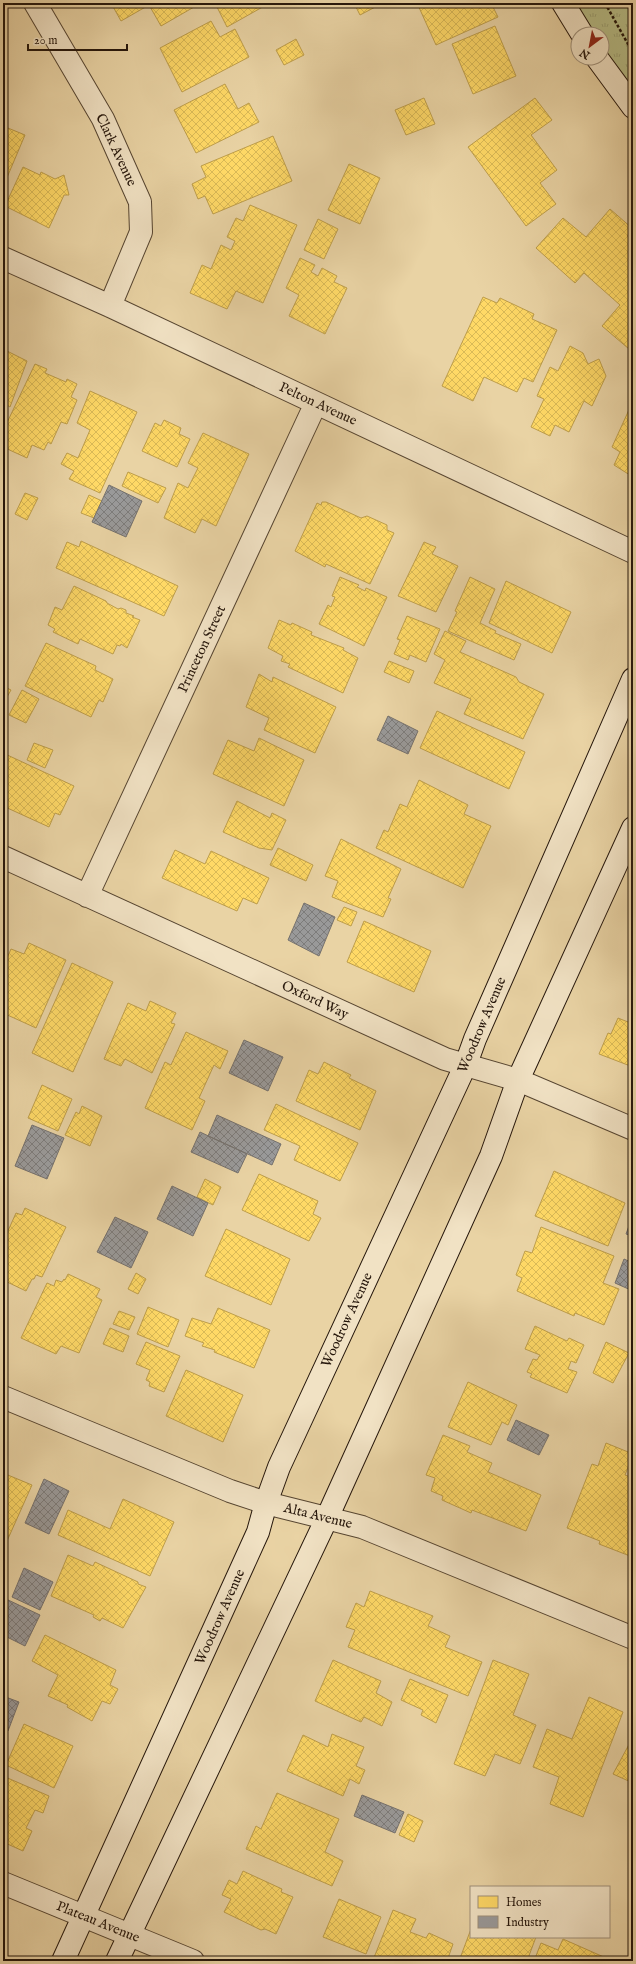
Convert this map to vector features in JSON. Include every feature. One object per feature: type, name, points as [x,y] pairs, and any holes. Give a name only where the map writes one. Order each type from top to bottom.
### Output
[{"type":"street","name":"Clark Avenue","points":[[35,3],[103,119],[140,202],[141,232],[110,306]]},
{"type":"street","points":[[563,3],[577,26]]},
{"type":"street","points":[[603,66],[633,107]]},
{"type":"street","name":"Pelton Avenue","points":[[3,258],[110,306],[633,552]]},
{"type":"street","name":"Princeton Street","points":[[87,896],[316,403]]},
{"type":"street","name":"Woodrow Avenue","points":[[63,1961],[258,1532],[279,1467],[466,1064],[474,1039],[633,679]]},
{"type":"street","points":[[117,1961],[327,1518],[491,1156],[518,1080],[531,1056],[633,828]]},
{"type":"street","name":"Oxford Way","points":[[3,857],[445,1059],[518,1080],[633,1129]]},
{"type":"street","name":"Alta Avenue","points":[[3,1397],[230,1491],[266,1504],[362,1527],[633,1638]]},
{"type":"street","name":"Plateau Avenue","points":[[3,1883],[193,1961]]},
{"type":"path","points":[[605,3],[633,53]]},
{"type":"green space","points":[[569,3],[633,3],[633,97],[608,66],[610,66],[610,26],[582,26]]},
{"type":"building: Homes","points":[[111,3],[201,3],[161,26],[149,5],[121,21]]},
{"type":"building: Homes","points":[[220,3],[268,4],[227,27],[216,5]]},
{"type":"building: Homes","points":[[354,3],[383,3],[360,15]]},
{"type":"building: Homes","points":[[417,3],[491,3],[498,17],[436,45]]},
{"type":"building: Homes","points":[[211,21],[220,37],[235,29],[249,57],[182,92],[160,48]]},
{"type":"building: Homes","points":[[495,26],[516,76],[473,94],[452,44]]},
{"type":"building: Homes","points":[[296,39],[304,55],[284,65],[276,50]]},
{"type":"building: Homes","points":[[225,84],[238,109],[249,103],[259,122],[196,153],[174,110]]},
{"type":"building: Homes","points":[[424,98],[435,124],[406,135],[395,110]]},
{"type":"building: Homes","points":[[535,98],[552,120],[531,135],[557,170],[540,183],[556,204],[526,226],[468,147]]},
{"type":"building: Homes","points":[[3,126],[25,135],[3,187]]},
{"type":"building: Homes","points":[[273,136],[292,181],[213,214],[205,196],[198,199],[192,184],[206,177],[201,166]]},
{"type":"building: Homes","points":[[349,164],[380,178],[360,224],[328,210]]},
{"type":"building: Homes","points":[[23,167],[40,175],[41,172],[55,179],[64,175],[69,195],[64,195],[49,228],[5,206]]},
{"type":"building: Homes","points":[[250,205],[297,225],[263,303],[236,291],[227,309],[190,293],[202,265],[211,269],[221,245],[231,250],[235,241],[227,237],[236,218],[243,221]]},
{"type":"building: Homes","points":[[610,209],[633,229],[627,236],[633,241],[633,291],[630,294],[633,298],[630,302],[633,305],[633,346],[629,349],[602,326],[620,305],[584,273],[575,283],[536,248],[563,218],[586,237]]},
{"type":"building: Homes","points":[[318,219],[338,229],[324,259],[304,250]]},
{"type":"building: Homes","points":[[300,258],[315,265],[311,272],[318,276],[322,268],[337,276],[334,282],[347,288],[325,334],[289,316],[299,295],[286,288]]},
{"type":"building: Homes","points":[[483,297],[497,303],[500,298],[534,314],[532,319],[557,330],[533,382],[524,378],[517,392],[484,377],[473,401],[442,386]]},
{"type":"building: Homes","points":[[570,346],[583,353],[588,364],[599,359],[606,376],[592,406],[584,401],[569,432],[555,425],[550,436],[531,427],[544,399],[537,396],[550,367],[558,371]]},
{"type":"building: Homes","points":[[3,351],[7,351],[27,361],[10,407],[7,405],[3,413]]},
{"type":"building: Homes","points":[[35,364],[47,369],[45,373],[66,382],[67,379],[77,384],[71,397],[77,400],[67,424],[61,422],[51,444],[48,442],[44,450],[32,445],[27,458],[3,447],[3,431]]},
{"type":"building: Homes","points":[[90,391],[137,412],[100,493],[69,479],[74,471],[61,464],[67,453],[78,458],[90,430],[77,423]]},
{"type":"building: Homes","points":[[633,401],[633,477],[614,465],[620,452],[612,447]]},
{"type":"building: Homes","points":[[164,420],[181,428],[179,434],[190,439],[177,467],[142,451],[155,423],[161,426]]},
{"type":"building: Homes","points":[[203,433],[249,454],[216,526],[202,519],[195,533],[164,518],[178,483],[188,488],[198,468],[188,463]]},
{"type":"building: Homes","points":[[128,472],[166,488],[158,503],[122,486]]},
{"type":"building: Homes","points":[[25,493],[38,498],[27,520],[15,514]]},
{"type":"building: Homes","points":[[89,495],[102,501],[94,518],[81,513]]},
{"type":"building: Homes","points":[[322,502],[326,502],[361,518],[367,516],[387,525],[387,530],[394,533],[370,584],[326,564],[325,567],[295,551],[317,503],[321,505]]},
{"type":"building: Homes","points":[[81,541],[178,586],[164,616],[56,568],[67,542],[79,547]]},
{"type":"building: Homes","points":[[424,542],[436,547],[432,554],[458,566],[436,612],[398,596]]},
{"type":"building: Homes","points":[[340,577],[359,585],[357,587],[365,591],[366,588],[387,597],[364,646],[319,624],[328,605],[331,607],[335,597],[332,596]]},
{"type":"building: Homes","points":[[470,577],[495,589],[480,623],[496,631],[495,633],[521,644],[514,660],[448,631]]},
{"type":"building: Homes","points":[[506,581],[571,612],[552,653],[489,623]]},
{"type":"building: Homes","points":[[74,586],[106,601],[118,609],[121,608],[126,610],[126,613],[140,620],[127,648],[121,644],[120,646],[117,645],[113,654],[80,639],[78,644],[53,632],[55,629],[48,625],[55,607],[62,610]]},
{"type":"building: Homes","points":[[407,616],[440,629],[426,662],[410,655],[408,660],[394,654],[400,640],[397,639]]},
{"type":"building: Homes","points":[[279,620],[291,625],[292,623],[312,632],[311,635],[344,648],[343,650],[358,658],[343,693],[288,667],[290,664],[281,661],[283,656],[268,648]]},
{"type":"building: Homes","points":[[445,631],[466,641],[460,652],[516,677],[519,682],[544,694],[523,739],[464,714],[471,699],[434,683],[445,660],[434,654]]},
{"type":"building: Homes","points":[[46,643],[96,666],[95,670],[113,679],[103,702],[99,700],[91,717],[25,686]]},
{"type":"building: Homes","points":[[389,661],[414,671],[409,683],[384,672]]},
{"type":"building: Homes","points":[[259,674],[272,682],[273,677],[336,707],[315,753],[264,730],[269,718],[246,707]]},
{"type":"building: Homes","points":[[3,686],[11,690],[3,704]]},
{"type":"building: Homes","points":[[22,690],[39,699],[26,723],[9,715]]},
{"type":"building: Homes","points":[[437,711],[525,752],[509,789],[420,748]]},
{"type":"building: Homes","points":[[259,738],[304,760],[284,806],[213,774],[228,740],[254,751]]},
{"type":"building: Homes","points":[[34,743],[53,750],[45,768],[27,760]]},
{"type":"building: Homes","points":[[3,753],[74,786],[60,815],[55,813],[49,827],[3,806]]},
{"type":"building: Homes","points":[[419,780],[468,805],[464,814],[491,826],[463,888],[376,848],[384,830],[388,832],[400,804],[407,807]]},
{"type":"building: Homes","points":[[237,801],[270,818],[272,813],[286,820],[272,850],[259,848],[223,832]]},
{"type":"building: Homes","points":[[341,839],[401,869],[388,898],[391,899],[383,917],[332,897],[338,881],[325,876]]},
{"type":"building: Homes","points":[[278,848],[313,865],[306,881],[270,865]]},
{"type":"building: Homes","points":[[175,850],[205,864],[211,851],[269,878],[257,904],[243,898],[237,911],[162,878]]},
{"type":"building: Homes","points":[[344,907],[357,912],[351,926],[337,920]]},
{"type":"building: Homes","points":[[364,921],[431,951],[414,992],[347,962]]},
{"type":"building: Homes","points":[[29,943],[66,960],[36,1028],[3,1013],[3,967],[11,949],[24,954]]},
{"type":"building: Homes","points":[[72,963],[113,982],[73,1072],[32,1053]]},
{"type":"building: Homes","points":[[150,1001],[176,1013],[171,1023],[175,1024],[152,1073],[125,1059],[121,1066],[104,1059],[128,1003],[146,1011]]},
{"type":"building: Homes","points":[[618,1018],[633,1024],[633,1067],[599,1054],[608,1033],[611,1034]]},
{"type":"building: Homes","points":[[186,1032],[228,1051],[220,1069],[214,1065],[199,1098],[205,1101],[192,1130],[145,1108],[165,1062],[171,1065]]},
{"type":"building: Homes","points":[[324,1062],[351,1075],[349,1078],[376,1091],[360,1130],[296,1101],[309,1070],[318,1074]]},
{"type":"building: Homes","points":[[42,1085],[72,1099],[58,1131],[28,1118]]},
{"type":"building: Homes","points":[[276,1104],[358,1143],[340,1181],[294,1160],[300,1146],[264,1130]]},
{"type":"building: Homes","points":[[82,1106],[102,1116],[90,1146],[65,1135],[76,1112],[79,1114]]},
{"type":"building: Homes","points":[[554,1171],[625,1203],[608,1246],[535,1216]]},
{"type":"building: Homes","points":[[259,1174],[318,1201],[313,1214],[321,1218],[309,1241],[242,1210]]},
{"type":"building: Homes","points":[[205,1179],[221,1187],[213,1205],[197,1197]]},
{"type":"building: Homes","points":[[25,1208],[66,1227],[42,1277],[36,1275],[34,1279],[32,1279],[26,1291],[3,1280],[3,1235],[4,1232],[7,1233],[16,1213],[22,1215]]},
{"type":"building: Homes","points":[[541,1227],[614,1256],[603,1283],[619,1289],[604,1325],[575,1313],[574,1316],[517,1291],[522,1278],[516,1275],[525,1251],[532,1253]]},
{"type":"building: Homes","points":[[226,1229],[290,1259],[271,1305],[205,1276]]},
{"type":"building: Homes","points":[[136,1273],[146,1279],[138,1294],[128,1289]]},
{"type":"building: Homes","points":[[68,1274],[100,1289],[96,1297],[102,1300],[79,1353],[61,1346],[56,1354],[21,1338],[47,1283],[54,1286],[56,1280],[62,1282]]},
{"type":"building: Homes","points":[[148,1307],[179,1320],[168,1347],[137,1334]]},
{"type":"building: Homes","points":[[218,1308],[270,1330],[254,1368],[214,1352],[215,1350],[202,1346],[204,1343],[185,1336],[192,1318],[211,1324]]},
{"type":"building: Homes","points":[[119,1311],[135,1317],[129,1330],[113,1324]]},
{"type":"building: Homes","points":[[535,1326],[567,1341],[569,1338],[584,1345],[576,1363],[571,1361],[568,1369],[577,1372],[567,1393],[530,1377],[532,1374],[527,1372],[533,1359],[537,1360],[540,1355],[525,1349]]},
{"type":"building: Homes","points":[[110,1328],[129,1336],[123,1352],[103,1344]]},
{"type":"building: Homes","points":[[146,1342],[180,1356],[164,1392],[149,1386],[150,1382],[146,1380],[150,1370],[136,1364]]},
{"type":"building: Homes","points":[[606,1342],[629,1353],[613,1383],[593,1373]]},
{"type":"building: Homes","points":[[186,1370],[243,1395],[223,1442],[166,1416]]},
{"type":"building: Homes","points":[[468,1382],[517,1405],[508,1425],[502,1422],[491,1445],[448,1427]]},
{"type":"building: Homes","points":[[443,1435],[470,1446],[467,1452],[492,1463],[488,1472],[541,1495],[526,1531],[472,1510],[471,1513],[442,1500],[443,1496],[431,1491],[435,1478],[426,1475]]},
{"type":"building: Homes","points":[[606,1443],[633,1454],[625,1475],[633,1478],[633,1549],[630,1556],[599,1544],[600,1541],[567,1528],[592,1464],[598,1466]]},
{"type":"building: Homes","points":[[3,1473],[32,1485],[3,1550]]},
{"type":"building: Homes","points":[[123,1499],[174,1522],[150,1576],[58,1535],[68,1510],[110,1529]]},
{"type":"building: Homes","points":[[68,1555],[93,1566],[95,1562],[146,1587],[123,1628],[102,1618],[100,1621],[93,1617],[94,1615],[51,1596]]},
{"type":"building: Homes","points":[[370,1591],[433,1616],[428,1626],[450,1636],[445,1647],[482,1662],[468,1696],[348,1647],[355,1630],[346,1627],[356,1603],[364,1607]]},
{"type":"building: Homes","points":[[45,1635],[116,1670],[110,1685],[118,1689],[110,1704],[102,1701],[92,1721],[67,1707],[68,1705],[48,1696],[58,1675],[32,1661]]},
{"type":"building: Homes","points":[[333,1660],[381,1681],[376,1693],[392,1702],[382,1726],[364,1717],[361,1722],[315,1701]]},
{"type":"building: Homes","points":[[493,1660],[529,1674],[513,1715],[536,1725],[520,1764],[495,1754],[485,1776],[454,1764]]},
{"type":"building: Homes","points":[[410,1679],[448,1695],[436,1723],[421,1715],[423,1710],[401,1700]]},
{"type":"building: Homes","points":[[589,1697],[623,1712],[583,1817],[550,1804],[559,1777],[533,1767],[547,1729],[572,1739]]},
{"type":"building: Homes","points":[[24,1724],[73,1746],[54,1788],[6,1765]]},
{"type":"building: Homes","points":[[332,1734],[364,1747],[356,1766],[365,1770],[359,1784],[350,1779],[343,1796],[287,1771],[303,1735],[328,1747]]},
{"type":"building: Homes","points":[[633,1737],[633,1783],[613,1774]]},
{"type":"building: Homes","points":[[3,1776],[49,1796],[43,1813],[35,1810],[26,1828],[32,1831],[23,1851],[3,1842],[3,1803],[6,1797],[3,1796]]},
{"type":"building: Homes","points":[[277,1793],[339,1819],[325,1852],[343,1861],[332,1886],[246,1849],[256,1826],[261,1829]]},
{"type":"building: Homes","points":[[408,1814],[423,1821],[414,1842],[399,1835]]},
{"type":"building: Homes","points":[[243,1871],[282,1889],[281,1892],[293,1897],[276,1934],[265,1929],[261,1930],[224,1912],[231,1899],[222,1895],[229,1880],[237,1884]]},
{"type":"building: Homes","points":[[339,1899],[381,1917],[366,1954],[323,1937]]},
{"type":"building: Homes","points":[[393,1910],[416,1919],[410,1932],[426,1938],[429,1933],[453,1944],[447,1961],[373,1960]]},
{"type":"building: Homes","points":[[470,1932],[470,1938],[536,1938],[527,1961],[459,1961]]},
{"type":"building: Homes","points":[[563,1939],[606,1958],[604,1961],[534,1961],[541,1943],[558,1950]]},
{"type":"building: Industry","points":[[109,485],[142,501],[126,537],[92,522]]},
{"type":"building: Industry","points":[[388,716],[418,731],[408,754],[377,740]]},
{"type":"building: Industry","points":[[304,903],[335,917],[319,956],[288,940]]},
{"type":"building: Industry","points":[[244,1040],[283,1057],[268,1091],[229,1073]]},
{"type":"building: Industry","points":[[217,1115],[281,1144],[272,1165],[208,1136]]},
{"type":"building: Industry","points":[[32,1125],[64,1138],[47,1179],[15,1166]]},
{"type":"building: Industry","points":[[200,1132],[247,1154],[238,1173],[191,1152]]},
{"type":"building: Industry","points":[[172,1186],[208,1203],[193,1236],[157,1219]]},
{"type":"building: Industry","points":[[633,1215],[633,1236],[626,1234]]},
{"type":"building: Industry","points":[[115,1217],[148,1232],[131,1268],[97,1252]]},
{"type":"building: Industry","points":[[624,1259],[633,1263],[633,1291],[615,1283]]},
{"type":"building: Industry","points":[[516,1420],[549,1435],[539,1455],[507,1440]]},
{"type":"building: Industry","points":[[44,1479],[69,1491],[49,1534],[25,1523]]},
{"type":"building: Industry","points":[[24,1568],[53,1582],[40,1610],[12,1597]]},
{"type":"building: Industry","points":[[6,1599],[40,1615],[25,1646],[3,1635],[3,1605]]},
{"type":"building: Industry","points":[[3,1696],[19,1702],[8,1731],[3,1728]]},
{"type":"building: Industry","points":[[362,1795],[404,1812],[395,1833],[354,1816]]}]
